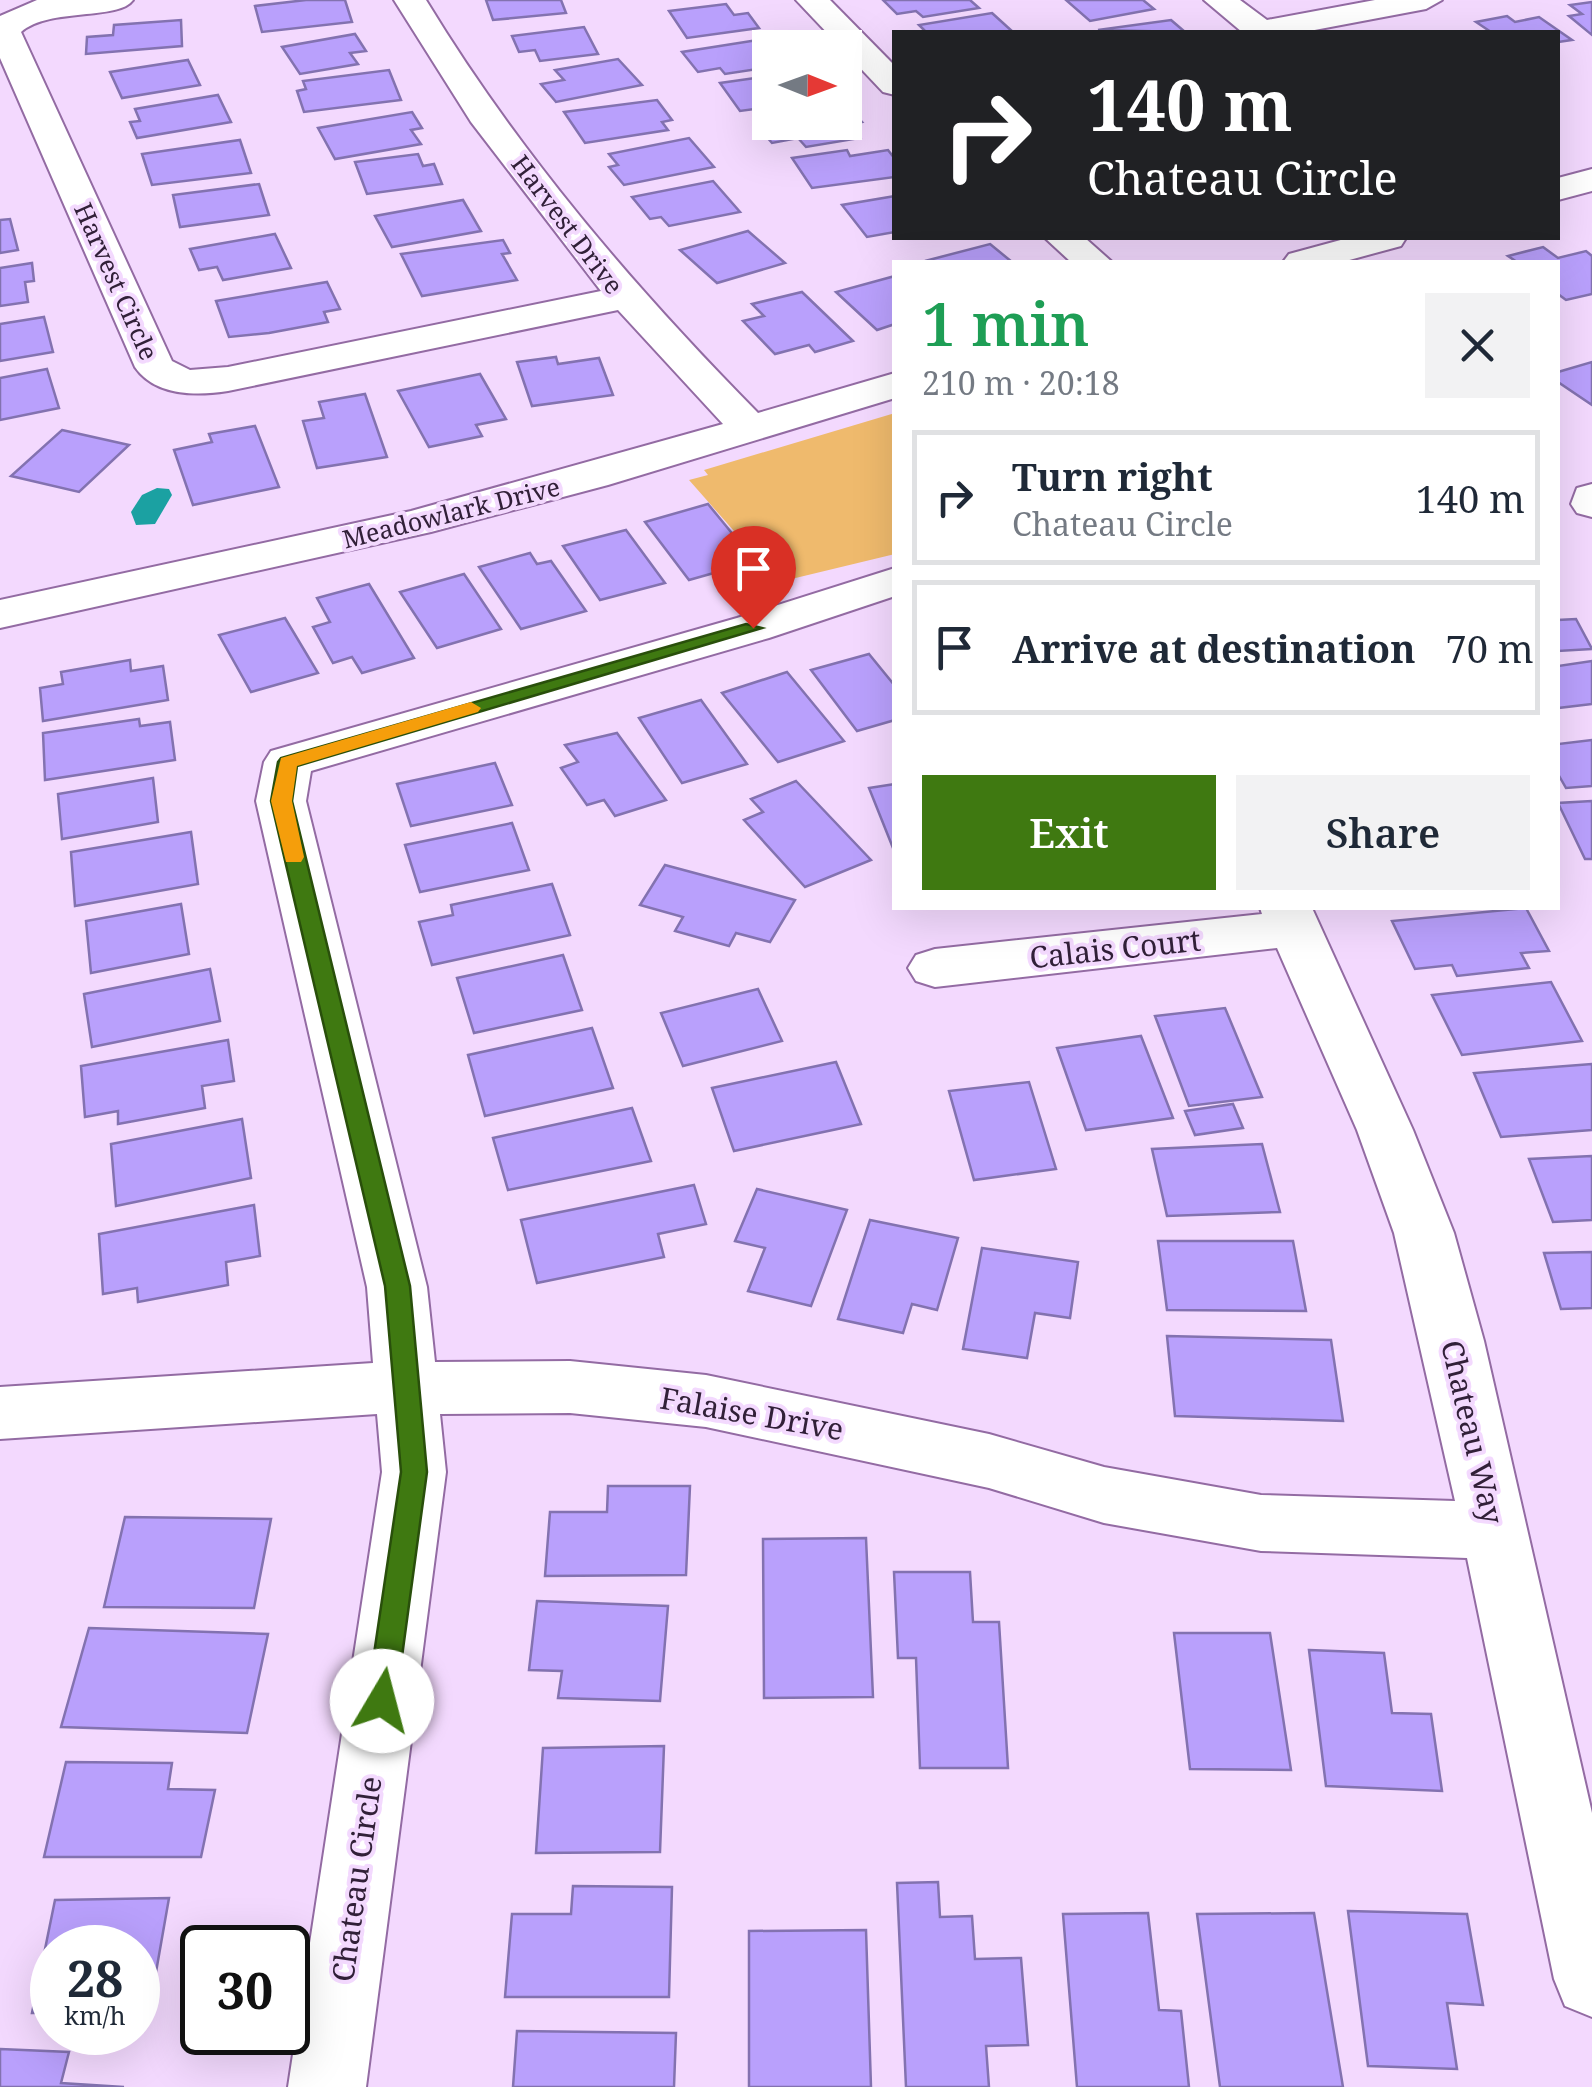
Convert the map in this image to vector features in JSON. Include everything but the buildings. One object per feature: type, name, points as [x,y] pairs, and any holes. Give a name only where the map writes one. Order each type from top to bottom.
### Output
[{"type":"street","name":"Harvest Circle","points":[[118,0],[38,10],[15,18],[4,30],[155,368],[164,375],[202,383],[228,379],[623,298]]},
{"type":"street","name":"Harvest Drive","points":[[410,0],[494,126],[623,298],[750,429]]},
{"type":"street","points":[[812,0],[892,81]]},
{"type":"street","points":[[1220,0],[1258,30]]},
{"type":"street","points":[[1271,30],[1426,0]]},
{"type":"street","points":[[1560,188],[1592,180]]},
{"type":"street","points":[[1066,240],[1090,260]]},
{"type":"street","points":[[1309,260],[1381,240]]},
{"type":"street","name":"Meadowlark Drive","points":[[0,614],[416,524],[892,386]]},
{"type":"street","name":"Chateau Circle","points":[[327,2087],[414,1472],[398,1286],[281,801],[288,762],[753,628],[892,582]]},
{"type":"street","name":"Calais Court","points":[[935,968],[1290,918]]},
{"type":"street","name":"Chateau Way","points":[[1290,918],[1385,1130],[1424,1234],[1495,1531],[1592,1979]]},
{"type":"street","name":"Falaise Drive","points":[[0,1413],[408,1386],[570,1388],[706,1401],[989,1461],[1104,1494],[1261,1523],[1495,1531]]},
{"type":"shaded area","points":[[892,414],[892,555],[779,582],[689,480],[708,475],[704,470]]},
{"type":"shaded area","points":[[157,488],[169,489],[172,495],[155,524],[136,525],[131,512],[142,495]]},
{"type":"slow traffic","points":[[293,857],[281,801],[288,762],[471,708]]},
{"type":"route","points":[[382,1701],[414,1472],[398,1286],[281,801],[288,762],[356,739],[753,628]]}]
